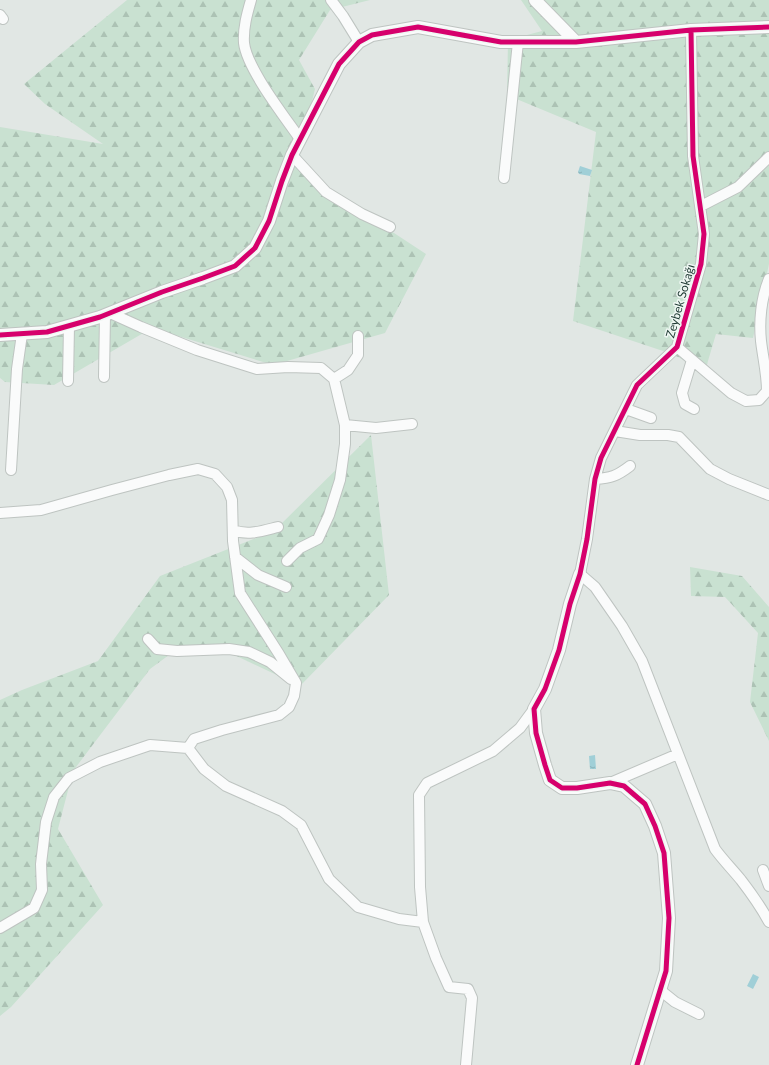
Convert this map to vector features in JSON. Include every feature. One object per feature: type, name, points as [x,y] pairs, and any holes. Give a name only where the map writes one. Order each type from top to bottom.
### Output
[{"type":"street","points":[[251,0],[244,23],[244,44],[251,63],[267,91],[300,139]]},
{"type":"street","points":[[331,0],[359,42]]},
{"type":"street","points":[[535,0],[576,42]]},
{"type":"street","points":[[0,335],[47,332],[69,326],[107,314],[162,292],[235,266],[255,248],[269,221],[292,155],[339,64],[359,42],[372,35],[418,27],[501,42],[576,42],[691,30],[769,27]]},
{"type":"street","name":"Zeybek Sokağı","points":[[580,574],[587,539],[595,480],[601,458],[637,385],[677,347],[701,264],[704,234],[693,156],[691,30]]},
{"type":"street","points":[[504,178],[518,42]]},
{"type":"street","points":[[292,155],[326,192],[362,214],[390,227]]},
{"type":"street","points":[[701,206],[738,187],[769,157]]},
{"type":"street","points":[[677,347],[731,393],[746,401],[759,400],[768,391],[761,341],[761,310],[769,279]]},
{"type":"street","points":[[104,377],[107,314]]},
{"type":"street","points":[[107,314],[197,350],[258,368],[321,368],[334,379],[338,390],[339,406],[345,425],[345,444],[340,480],[329,516],[318,538],[300,548],[287,561]]},
{"type":"street","points":[[68,381],[69,326]]},
{"type":"street","points":[[11,470],[17,369],[22,334]]},
{"type":"street","points":[[334,379],[348,370],[358,355],[358,336]]},
{"type":"street","points":[[692,360],[682,393],[685,404],[694,409]]},
{"type":"street","points":[[626,409],[651,418]]},
{"type":"street","points":[[345,425],[376,428],[412,424]]},
{"type":"street","points":[[615,431],[640,435],[668,435],[679,437],[710,469],[729,479],[769,495]]},
{"type":"street","points":[[595,480],[609,478],[630,466]]},
{"type":"street","points":[[0,513],[41,510],[169,475],[198,469],[215,474],[227,487],[232,500],[234,557],[240,593],[280,654],[296,683],[294,696],[289,707],[278,714],[194,739],[188,748]]},
{"type":"street","points":[[233,530],[241,533],[252,533],[278,527]]},
{"type":"street","points":[[234,557],[258,575],[286,587]]},
{"type":"street","points":[[466,1065],[472,998],[468,989],[449,987],[436,958],[423,922],[420,887],[420,795],[427,784],[493,751],[520,728],[534,709],[545,689],[560,650],[570,604],[580,574],[595,588],[622,626],[642,661],[715,848],[725,864],[740,880],[762,909],[769,922]]},
{"type":"street","points":[[148,639],[157,649],[177,651],[229,649],[249,652],[270,662],[296,683]]},
{"type":"street","points":[[534,709],[536,733],[544,765],[550,780],[562,788],[577,788],[610,782],[678,754]]},
{"type":"street","points":[[0,928],[34,908],[42,890],[41,864],[46,822],[54,797],[69,778],[100,762],[150,745],[188,748],[204,769],[226,786],[282,811],[301,825],[329,879],[358,908],[399,919],[423,922]]},
{"type":"street","points":[[610,782],[624,786],[645,804],[655,826],[664,853],[669,918],[666,971],[637,1065]]},
{"type":"street","points":[[763,870],[769,886]]},
{"type":"street","points":[[660,990],[675,1002],[699,1014]]},
{"type":"green space","points":[[127,0],[370,0],[330,10],[299,60],[315,89],[299,154],[327,189],[426,254],[385,333],[273,365],[152,328],[54,385],[5,382],[0,378],[0,127],[103,144],[45,104],[24,84]]},
{"type":"green space","points":[[521,0],[769,0],[769,264],[753,338],[716,334],[705,371],[672,354],[573,321],[596,132],[507,95],[508,40],[542,31]]},
{"type":"green space","points":[[371,435],[389,595],[300,686],[226,651],[173,652],[150,669],[73,771],[58,829],[103,905],[11,1007],[0,1016],[0,700],[98,661],[160,576],[274,531]]},
{"type":"green space","points":[[690,567],[742,576],[769,607],[769,741],[750,702],[758,633],[725,597],[691,596]]},
{"type":"water","points":[[580,166],[592,170],[590,176],[579,174],[578,172]]},
{"type":"water","points":[[595,755],[596,769],[590,769],[589,756]]},
{"type":"water","points":[[753,974],[759,977],[753,989],[747,986]]},
{"type":"cycle path","points":[[0,335],[47,332],[100,317],[162,292],[235,266],[255,248],[269,221],[292,155],[339,64],[359,42],[372,35],[418,27],[501,42],[576,42],[691,30],[769,27]]},
{"type":"cycle path","points":[[637,1065],[666,971],[669,918],[664,853],[655,826],[645,804],[624,786],[610,783],[577,788],[562,788],[550,780],[536,733],[534,709],[545,689],[559,650],[570,604],[580,574],[587,539],[595,479],[601,458],[637,385],[677,347],[701,264],[704,234],[693,156],[691,30]]}]
